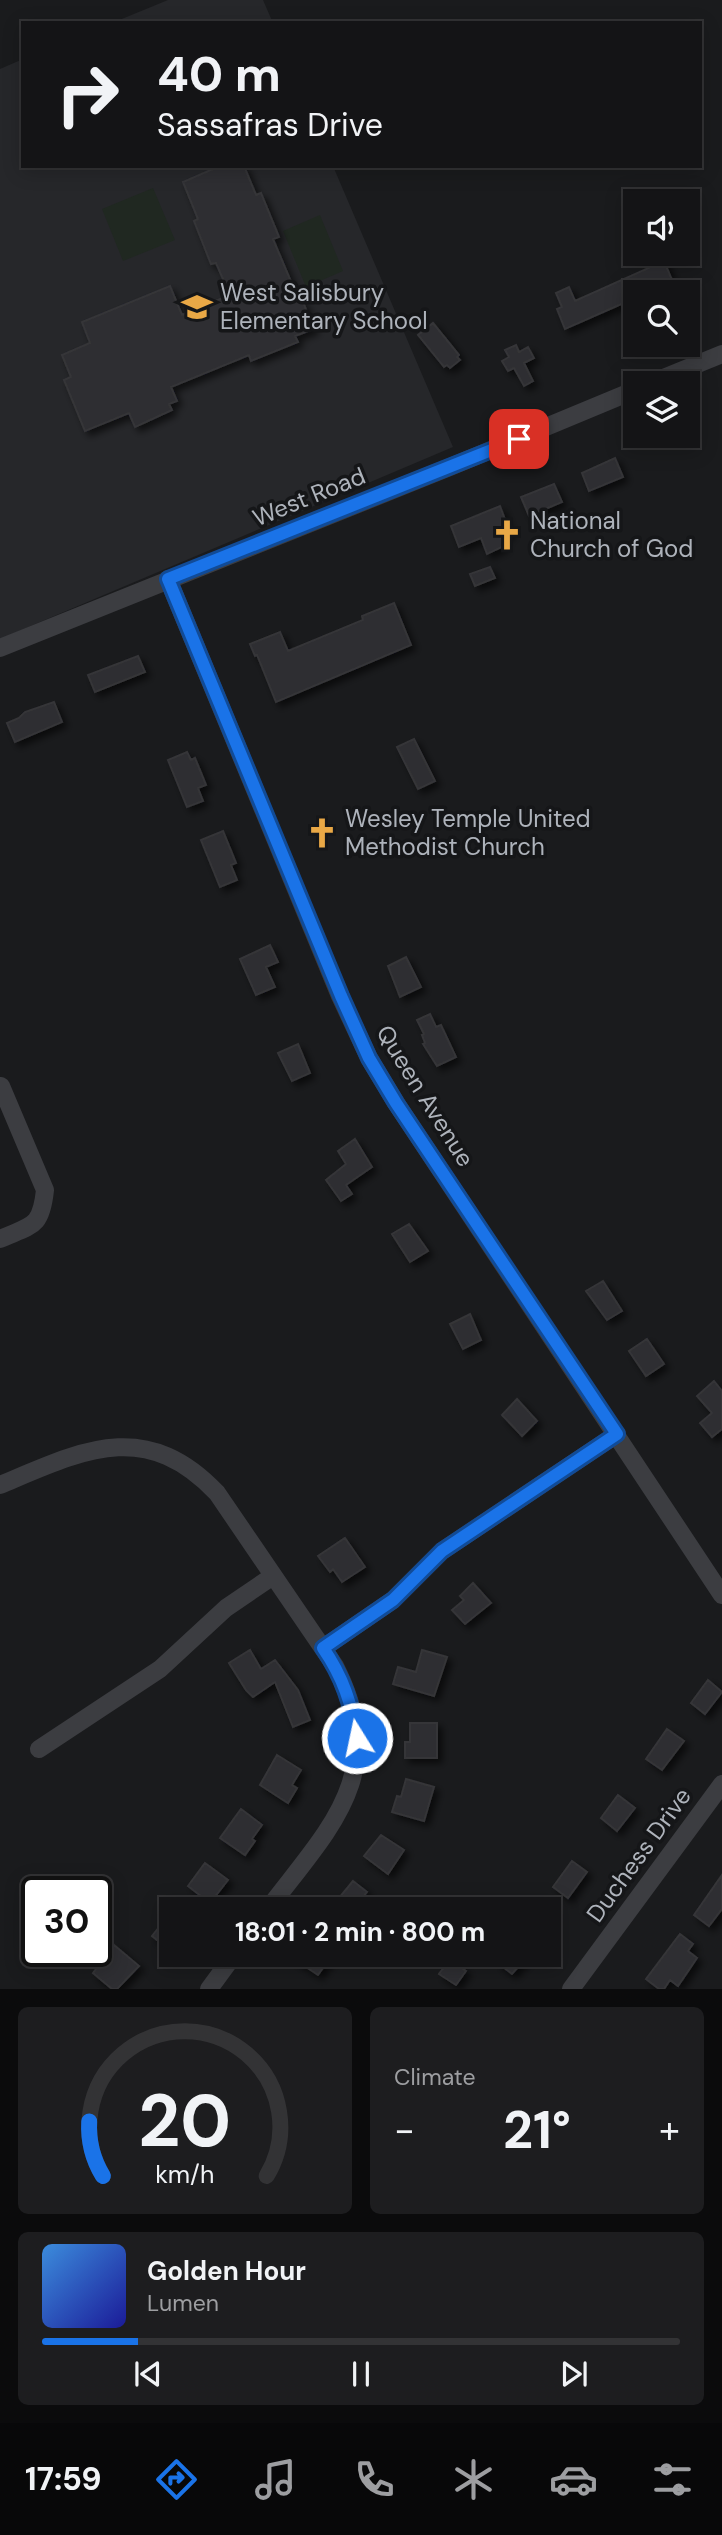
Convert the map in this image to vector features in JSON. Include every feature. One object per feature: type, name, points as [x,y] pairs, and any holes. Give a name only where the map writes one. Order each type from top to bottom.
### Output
[{"type":"street","points":[[680,371],[722,354]]},
{"type":"street","name":"West Road","points":[[0,648],[623,395]]},
{"type":"street","name":"Queen Avenue","points":[[168,579],[335,983],[369,1058],[396,1103],[722,1595]]},
{"type":"street","points":[[0,1085],[45,1190],[43,1209],[36,1223],[0,1239]]},
{"type":"street","points":[[323,1648],[393,1600],[442,1551],[617,1434]]},
{"type":"street","points":[[0,1485],[97,1448],[130,1447],[163,1455],[192,1470],[217,1493],[323,1648],[347,1689],[353,1710],[357,1738],[356,1765],[351,1788],[339,1814],[277,1897]]},
{"type":"street","points":[[39,1749],[160,1669],[226,1608],[273,1576]]},
{"type":"street","name":"Duchess Drive","points":[[571,1989],[722,1784]]},
{"type":"street","points":[[209,1989],[225,1967]]},
{"type":"shaded area","points":[[168,0],[263,0],[272,21],[117,21]]},
{"type":"shaded area","name":"West Salisbury Elementary School","points":[[21,60],[21,168],[334,168],[453,447],[0,639],[0,69]]},
{"type":"shaded area","points":[[153,188],[175,240],[123,261],[102,209]]},
{"type":"shaded area","points":[[320,215],[343,271],[306,287],[283,231]]},
{"type":"building","name":"West Salisbury Elementary School","points":[[215,168],[245,168],[256,195],[261,193],[279,237],[273,239],[314,329],[295,336],[298,342],[251,361],[249,355],[171,387],[177,401],[169,404],[172,410],[135,427],[129,413],[85,431],[64,380],[71,377],[62,355],[90,343],[82,322],[170,286],[182,315],[230,295],[216,263],[211,264],[194,221],[198,219],[183,182]]},
{"type":"building","points":[[653,266],[666,266],[672,280],[623,280],[623,303],[565,329],[557,309],[562,307],[556,293],[569,287],[575,301]]},
{"type":"building","points":[[433,323],[459,355],[457,357],[460,360],[450,368],[447,365],[444,367],[418,335]]},
{"type":"building","points":[[516,345],[519,352],[528,347],[534,358],[524,363],[533,381],[524,386],[514,368],[508,371],[502,361],[509,357],[505,350]]},
{"type":"building","points":[[615,458],[623,477],[589,491],[582,473]]},
{"type":"building","points":[[554,484],[562,502],[529,516],[521,497]]},
{"type":"building","points":[[500,506],[510,533],[501,537],[504,546],[487,554],[481,538],[459,547],[451,526]]},
{"type":"building","points":[[490,567],[495,578],[475,586],[470,574]]},
{"type":"building","points":[[394,603],[411,645],[276,702],[250,644],[280,632],[288,651],[363,620],[362,616]]},
{"type":"building","points":[[138,656],[145,672],[95,692],[88,675]]},
{"type":"building","points":[[54,702],[62,722],[15,742],[7,723],[25,712]]},
{"type":"building","points":[[414,739],[435,781],[418,789],[397,747]]},
{"type":"building","points":[[187,752],[191,760],[195,758],[206,785],[198,788],[203,801],[187,807],[168,760]]},
{"type":"building","points":[[223,831],[236,863],[231,865],[237,880],[220,887],[201,840]]},
{"type":"building","points":[[270,945],[278,962],[266,967],[275,987],[256,995],[240,959]]},
{"type":"building","points":[[406,957],[421,987],[400,997],[388,966]]},
{"type":"building","points":[[430,1014],[436,1027],[441,1025],[456,1057],[437,1066],[423,1044],[424,1034],[417,1020]]},
{"type":"building","points":[[298,1044],[310,1073],[292,1081],[278,1053]]},
{"type":"building","points":[[355,1139],[372,1167],[346,1185],[352,1194],[341,1201],[326,1180],[346,1164],[338,1151]]},
{"type":"building","points":[[409,1224],[428,1251],[410,1262],[392,1234]]},
{"type":"building","points":[[603,1281],[622,1311],[607,1320],[586,1291]]},
{"type":"building","points":[[470,1314],[481,1340],[463,1349],[450,1324]]},
{"type":"building","points":[[647,1339],[664,1364],[646,1376],[629,1351]]},
{"type":"building","points":[[714,1381],[722,1391],[722,1429],[712,1437],[700,1423],[712,1413],[697,1396]]},
{"type":"building","points":[[517,1399],[537,1421],[522,1436],[502,1415]]},
{"type":"building","points":[[345,1538],[365,1567],[342,1582],[333,1569],[330,1572],[318,1556]]},
{"type":"building","points":[[473,1583],[491,1603],[465,1624],[452,1610],[464,1600],[460,1596]]},
{"type":"building","points":[[250,1650],[261,1669],[275,1660],[298,1690],[310,1720],[293,1727],[275,1682],[253,1697],[246,1690],[229,1663]]},
{"type":"building","points":[[422,1650],[447,1657],[434,1696],[393,1684],[398,1667],[416,1672]]},
{"type":"building","points":[[708,1680],[722,1692],[705,1714],[691,1703]]},
{"type":"building","points":[[410,1723],[437,1723],[437,1758],[405,1758],[405,1742],[410,1742]]},
{"type":"building","points":[[667,1729],[684,1741],[662,1770],[646,1759]]},
{"type":"building","points":[[277,1755],[301,1770],[292,1785],[297,1788],[288,1803],[260,1785]]},
{"type":"building","points":[[406,1779],[434,1787],[424,1821],[392,1812],[397,1796],[401,1797]]},
{"type":"building","points":[[618,1795],[635,1808],[617,1831],[601,1818]]},
{"type":"building","points":[[241,1809],[262,1825],[245,1855],[220,1838]]},
{"type":"building","points":[[381,1835],[404,1850],[388,1874],[364,1856]]},
{"type":"building","points":[[572,1861],[587,1872],[568,1898],[553,1887]]},
{"type":"building","points":[[205,1863],[228,1880],[215,1897],[202,1897],[188,1886]]},
{"type":"building","points":[[722,1875],[722,1909],[709,1926],[694,1915]]},
{"type":"building","points":[[353,1881],[367,1892],[363,1897],[340,1897]]},
{"type":"building","points":[[159,1927],[159,1942],[152,1936]]},
{"type":"building","points":[[680,1934],[693,1944],[688,1951],[697,1958],[678,1986],[670,1980],[664,1989],[659,1989],[646,1979]]},
{"type":"building","points":[[114,1945],[139,1966],[117,1989],[112,1989],[93,1973],[98,1967],[112,1967]]},
{"type":"building","points":[[306,1967],[324,1967],[318,1975]]},
{"type":"building","points":[[444,1967],[461,1967],[466,1971],[456,1985],[439,1974]]},
{"type":"building","points":[[503,1967],[518,1967],[512,1974]]},
{"type":"place","name":"West Salisbury Elementary School","points":[[197,307]]},
{"type":"place","name":"National Church of God","points":[[507,535]]},
{"type":"place","name":"Wesley Temple United Methodist Church","points":[[322,833]]},
{"type":"route","points":[[357,1738],[347,1689],[323,1648],[393,1600],[442,1551],[617,1434],[396,1103],[369,1058],[355,1031],[168,579],[519,439]]}]
